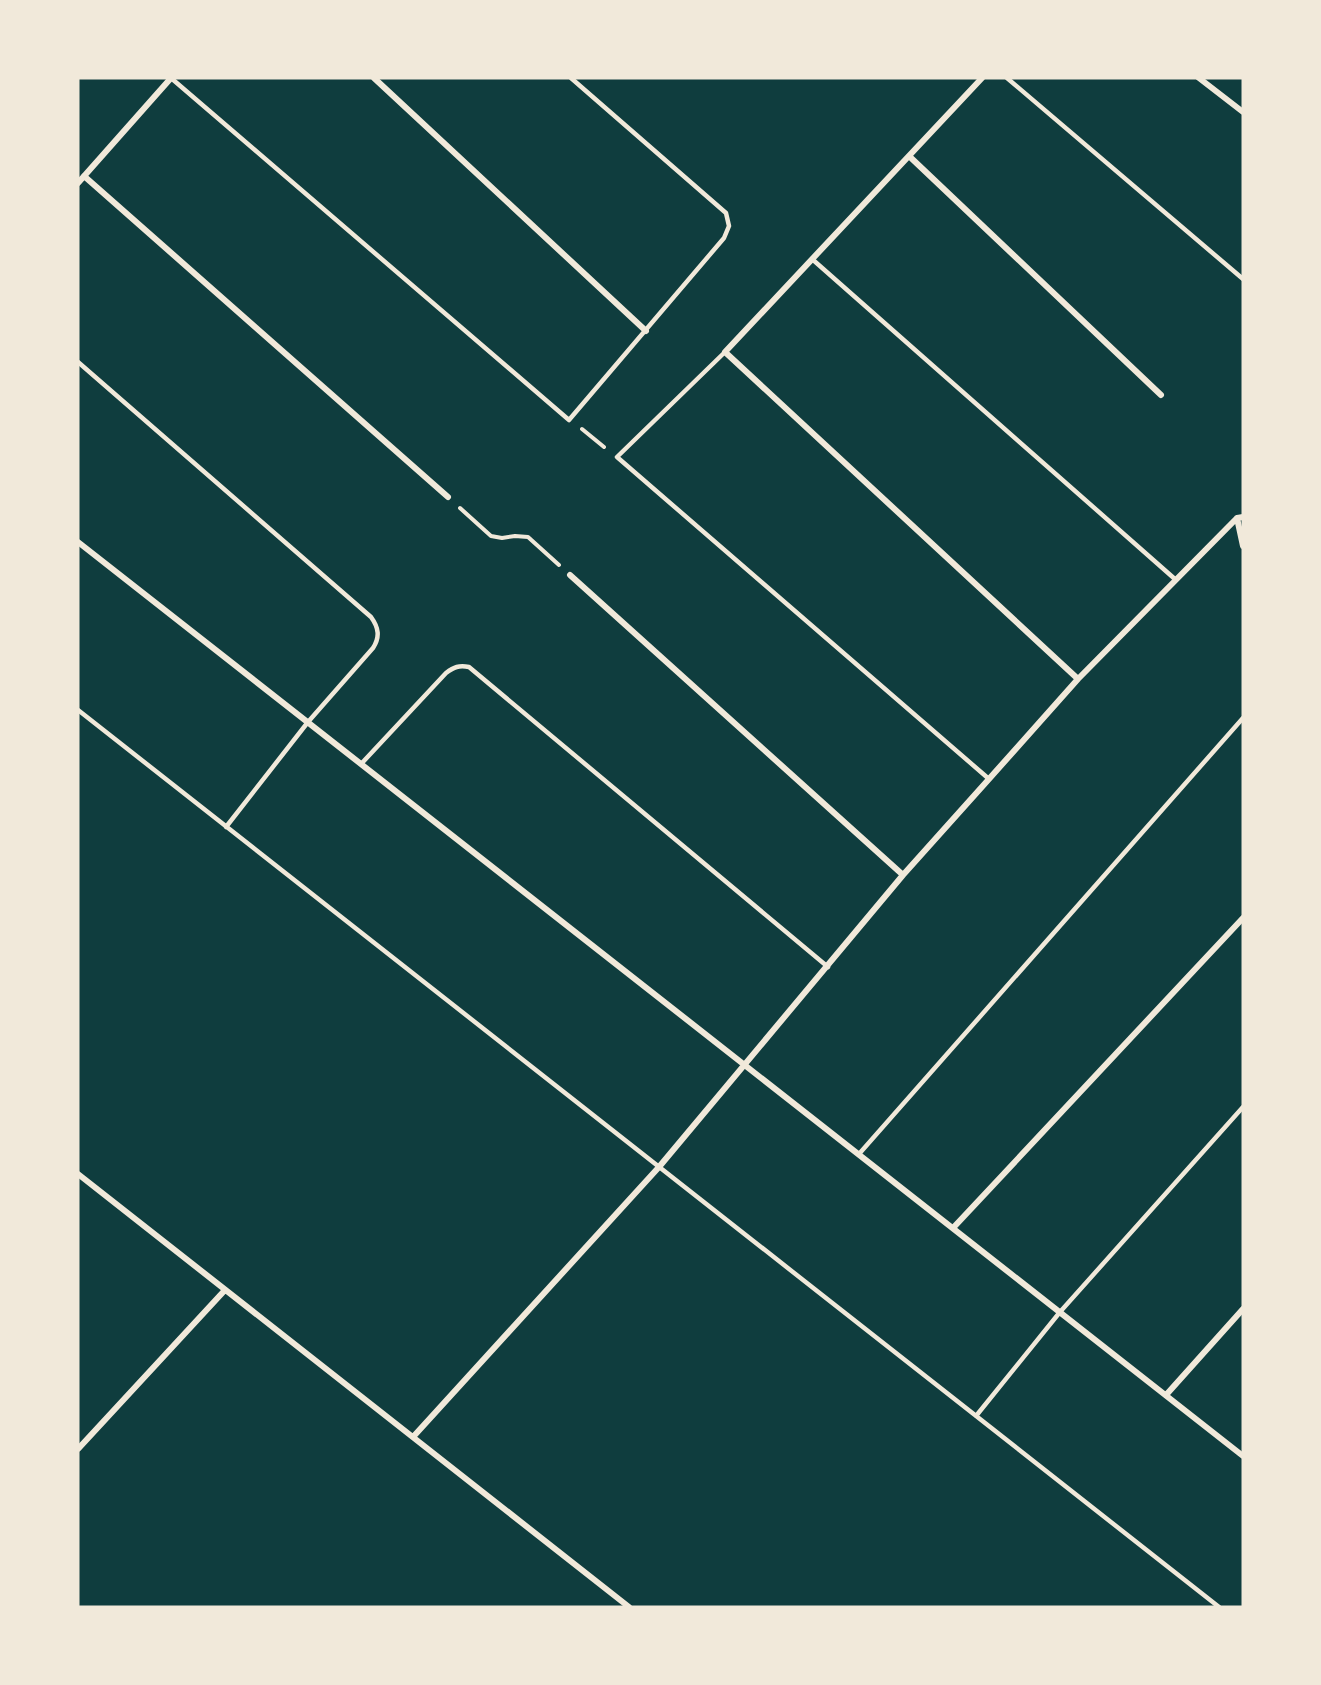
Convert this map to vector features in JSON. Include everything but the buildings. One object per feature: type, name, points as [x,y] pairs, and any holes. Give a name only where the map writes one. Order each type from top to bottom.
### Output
[{"type":"street","points":[[78,183],[171,78]]},
{"type":"street","points":[[374,78],[646,331]]},
{"type":"street","points":[[982,78],[724,352],[1078,679]]},
{"type":"street","points":[[1199,78],[1243,112]]},
{"type":"street","points":[[909,156],[1161,395]]},
{"type":"street","points":[[84,176],[448,497]]},
{"type":"street","points":[[412,1437],[659,1167],[903,875],[1078,679],[1240,517]]},
{"type":"street","points":[[1240,517],[1243,546]]},
{"type":"street","points":[[78,542],[1243,1455]]},
{"type":"street","points":[[570,575],[903,875]]},
{"type":"street","points":[[953,1228],[1243,918]]},
{"type":"street","points":[[78,1174],[629,1607]]},
{"type":"street","points":[[78,1449],[225,1290]]},
{"type":"street","points":[[1166,1395],[1243,1309]]},
{"type":"lane","points":[[171,78],[569,420],[724,238],[729,226],[726,213],[571,78]]},
{"type":"lane","points":[[1006,78],[1243,279]]},
{"type":"lane","points":[[812,259],[1176,580]]},
{"type":"lane","points":[[724,352],[617,457],[989,779]]},
{"type":"lane","points":[[78,362],[371,618],[376,625],[378,641],[373,648],[308,722],[226,827]]},
{"type":"lane","points":[[361,764],[446,673],[452,668],[469,667],[828,967]]},
{"type":"lane","points":[[78,710],[1219,1607]]},
{"type":"lane","points":[[859,1154],[1243,718]]},
{"type":"lane","points":[[976,1416],[1060,1312],[1243,1107]]},
{"type":"path","points":[[569,420],[617,457]]},
{"type":"path","points":[[448,497],[491,536],[528,537],[570,575]]}]
